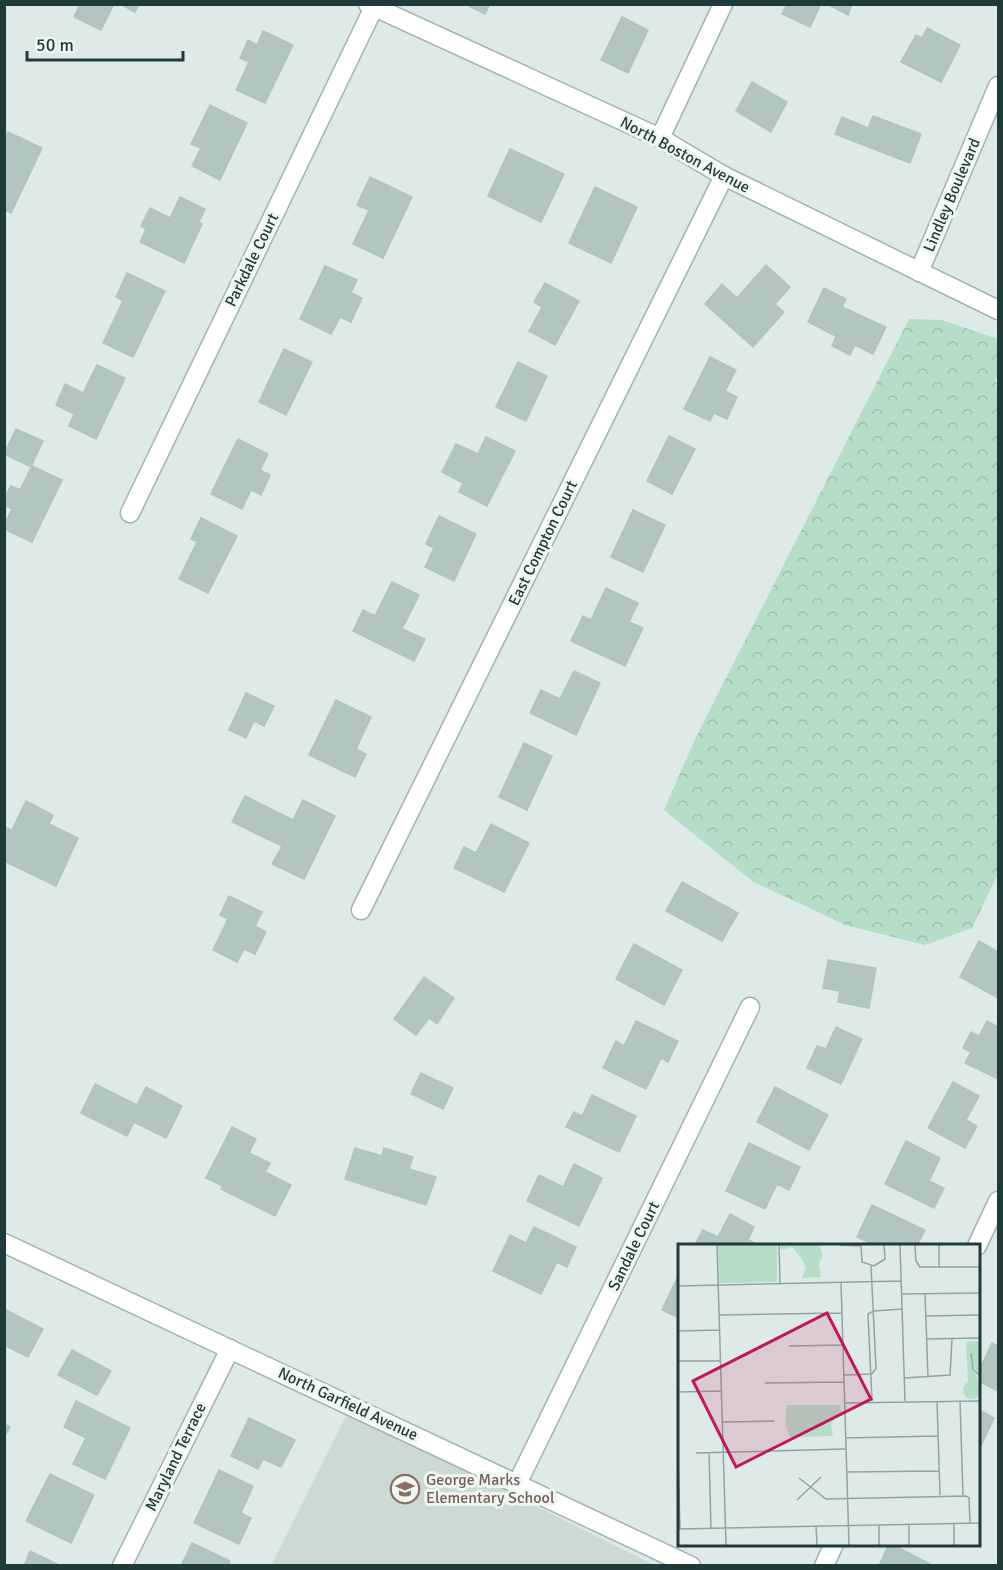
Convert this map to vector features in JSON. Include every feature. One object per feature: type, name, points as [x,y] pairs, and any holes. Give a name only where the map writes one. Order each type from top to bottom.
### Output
[{"type":"street","points":[[660,138],[723,4]]},
{"type":"street","name":"North Boston Avenue","points":[[371,6],[660,138],[724,176],[999,310]]},
{"type":"street","name":"Parkdale Court","points":[[130,513],[371,6]]},
{"type":"street","name":"Lindley Boulevard","points":[[920,272],[999,86]]},
{"type":"street","name":"East Compton Court","points":[[361,910],[724,176]]},
{"type":"street","name":"Sandale Court","points":[[517,1484],[750,1007]]},
{"type":"street","points":[[978,1244],[999,1201]]},
{"type":"street","name":"North Garfield Avenue","points":[[4,1243],[691,1566]]},
{"type":"street","name":"Maryland Terrace","points":[[122,1566],[230,1349]]},
{"type":"street","points":[[824,1566],[834,1546]]},
{"type":"shaded area","name":"George Marks Elementary School","points":[[348,1412],[654,1565],[271,1566]]},
{"type":"green space","points":[[909,319],[942,320],[998,339],[998,375],[995,380],[998,386],[998,874],[972,928],[925,945],[845,925],[752,881],[664,810],[696,737]]},
{"type":"building","points":[[80,4],[114,4],[101,30],[74,17]]},
{"type":"building","points":[[120,4],[139,4],[135,12]]},
{"type":"building","points":[[465,4],[490,4],[485,14]]},
{"type":"building","points":[[787,4],[821,4],[810,27],[782,14]]},
{"type":"building","points":[[827,4],[852,4],[848,15]]},
{"type":"building","points":[[622,17],[648,30],[628,73],[601,60]]},
{"type":"building","points":[[927,28],[960,45],[941,82],[901,62],[916,35],[922,38]]},
{"type":"building","points":[[263,31],[293,45],[265,103],[236,90],[249,62],[240,58],[248,40],[257,45]]},
{"type":"building","points":[[752,82],[787,102],[771,132],[736,111]]},
{"type":"building","points":[[210,105],[247,123],[220,180],[192,166],[201,148],[191,144]]},
{"type":"building","points":[[873,116],[921,134],[910,163],[835,134],[842,117],[868,128]]},
{"type":"building","points":[[8,132],[42,148],[11,213],[4,210],[4,138]]},
{"type":"building","points":[[510,149],[564,174],[541,222],[488,196]]},
{"type":"building","points":[[370,177],[412,197],[383,258],[353,244],[369,210],[357,205]]},
{"type":"building","points":[[595,187],[637,207],[611,263],[569,243]]},
{"type":"building","points":[[180,197],[205,209],[199,222],[202,224],[184,263],[140,242],[146,229],[141,226],[150,208],[170,218]]},
{"type":"building","points":[[766,265],[790,287],[775,304],[784,312],[753,347],[705,304],[722,284],[737,298]]},
{"type":"building","points":[[325,266],[357,280],[351,293],[362,298],[351,322],[340,317],[331,334],[300,319]]},
{"type":"building","points":[[127,273],[165,291],[133,357],[103,343],[123,301],[116,297]]},
{"type":"building","points":[[545,283],[579,301],[555,345],[529,331],[542,307],[534,302]]},
{"type":"building","points":[[824,288],[846,299],[842,307],[886,327],[873,354],[855,345],[850,355],[832,346],[836,336],[808,322]]},
{"type":"building","points":[[284,349],[312,362],[286,415],[259,402]]},
{"type":"building","points":[[710,357],[736,370],[725,391],[737,397],[727,419],[714,413],[710,421],[684,409]]},
{"type":"building","points":[[518,362],[547,376],[526,421],[496,407]]},
{"type":"building","points":[[97,365],[125,378],[96,439],[69,426],[74,414],[56,405],[65,384],[83,393]]},
{"type":"building","points":[[16,429],[43,441],[31,467],[4,454]]},
{"type":"building","points":[[669,436],[695,449],[672,494],[647,481]]},
{"type":"building","points":[[486,437],[515,451],[487,506],[459,492],[463,483],[442,472],[456,444],[478,454]]},
{"type":"building","points":[[238,439],[268,454],[260,470],[270,475],[261,495],[251,490],[242,509],[211,494]]},
{"type":"building","points":[[32,466],[62,480],[32,542],[4,529],[12,509],[4,505],[4,498],[11,486],[20,490]]},
{"type":"building","points":[[633,510],[665,525],[643,572],[611,557]]},
{"type":"building","points":[[439,516],[476,534],[454,581],[425,567],[434,548],[426,544]]},
{"type":"building","points":[[201,518],[237,536],[208,593],[179,579],[197,542],[191,539]]},
{"type":"building","points":[[392,582],[419,595],[402,629],[425,639],[414,661],[353,631],[363,610],[375,616]]},
{"type":"building","points":[[606,588],[638,603],[629,622],[643,628],[625,666],[571,641],[583,616],[591,620]]},
{"type":"building","points":[[574,671],[600,683],[576,735],[530,713],[541,690],[560,699]]},
{"type":"building","points":[[246,693],[274,706],[264,726],[254,721],[246,738],[229,730]]},
{"type":"building","points":[[336,700],[371,717],[356,749],[366,754],[355,777],[309,755]]},
{"type":"building","points":[[524,743],[552,756],[527,810],[499,797]]},
{"type":"building","points":[[245,796],[293,820],[303,800],[335,816],[304,879],[272,864],[282,846],[232,822]]},
{"type":"building","points":[[26,801],[53,815],[49,824],[78,838],[56,886],[4,861],[4,827],[12,830]]},
{"type":"building","points":[[491,824],[529,843],[504,892],[454,868],[464,847],[476,853]]},
{"type":"building","points":[[682,882],[738,913],[722,941],[666,911]]},
{"type":"building","points":[[229,896],[262,912],[255,926],[266,932],[255,954],[244,949],[237,962],[213,950],[228,919],[220,915]]},
{"type":"building","points":[[979,941],[998,952],[998,998],[960,977]]},
{"type":"building","points":[[634,944],[682,970],[664,1005],[616,979]]},
{"type":"building","points":[[828,960],[876,968],[869,1008],[838,1002],[840,991],[823,988]]},
{"type":"building","points":[[424,977],[454,998],[437,1024],[429,1018],[416,1035],[394,1019]]},
{"type":"building","points":[[636,1021],[678,1041],[668,1062],[661,1058],[646,1089],[603,1068],[616,1041],[624,1046]]},
{"type":"building","points":[[987,1021],[998,1027],[998,1079],[965,1063],[971,1052],[963,1048],[971,1032],[979,1036]]},
{"type":"building","points":[[836,1027],[862,1039],[841,1084],[807,1068],[817,1046],[826,1049]]},
{"type":"building","points":[[421,1073],[453,1088],[443,1109],[411,1094]]},
{"type":"building","points":[[953,1082],[979,1096],[966,1120],[977,1126],[965,1148],[928,1128]]},
{"type":"building","points":[[95,1084],[137,1105],[146,1087],[182,1106],[166,1138],[134,1122],[127,1136],[81,1113]]},
{"type":"building","points":[[775,1087],[828,1115],[809,1150],[757,1122]]},
{"type":"building","points":[[592,1095],[636,1116],[619,1152],[566,1127],[574,1112],[582,1116]]},
{"type":"building","points":[[232,1127],[256,1139],[249,1153],[270,1163],[265,1172],[291,1185],[275,1216],[221,1189],[223,1186],[206,1178]]},
{"type":"building","points":[[906,1141],[940,1158],[929,1181],[944,1188],[934,1208],[885,1184]]},
{"type":"building","points":[[749,1143],[800,1167],[789,1190],[777,1184],[765,1209],[726,1191]]},
{"type":"building","points":[[355,1148],[382,1156],[384,1148],[413,1157],[409,1169],[436,1177],[426,1205],[345,1179]]},
{"type":"building","points":[[574,1164],[602,1178],[579,1226],[527,1201],[539,1175],[563,1187]]},
{"type":"building","points":[[872,1205],[925,1230],[918,1244],[900,1242],[899,1244],[867,1244],[868,1242],[857,1237]]},
{"type":"building","points":[[730,1214],[754,1227],[748,1240],[757,1244],[695,1244],[703,1230],[718,1237]]},
{"type":"building","points":[[534,1227],[576,1247],[567,1267],[557,1262],[541,1294],[493,1271],[510,1235],[526,1243]]},
{"type":"building","points":[[678,1276],[678,1318],[662,1310]]},
{"type":"building","points":[[4,1309],[43,1329],[28,1357],[4,1345]]},
{"type":"building","points":[[992,1343],[998,1346],[998,1391],[979,1382],[979,1371]]},
{"type":"building","points":[[72,1350],[111,1371],[97,1395],[58,1375]]},
{"type":"building","points":[[76,1401],[130,1428],[105,1479],[73,1464],[86,1438],[64,1427]]},
{"type":"building","points":[[979,1410],[994,1418],[979,1450]]},
{"type":"building","points":[[249,1418],[295,1440],[281,1467],[263,1459],[258,1469],[231,1456]]},
{"type":"building","points":[[4,1424],[10,1427],[4,1437]]},
{"type":"building","points":[[219,1470],[253,1486],[241,1513],[251,1518],[239,1544],[194,1523]]},
{"type":"building","points":[[50,1474],[94,1495],[71,1543],[26,1521]]},
{"type":"building","points":[[192,1543],[230,1561],[228,1566],[181,1566]]},
{"type":"building","points":[[888,1546],[895,1546],[934,1566],[879,1566]]},
{"type":"building","points":[[30,1551],[59,1565],[59,1566],[24,1566]]},
{"type":"place","name":"George Marks Elementary School","points":[[405,1489]]}]
